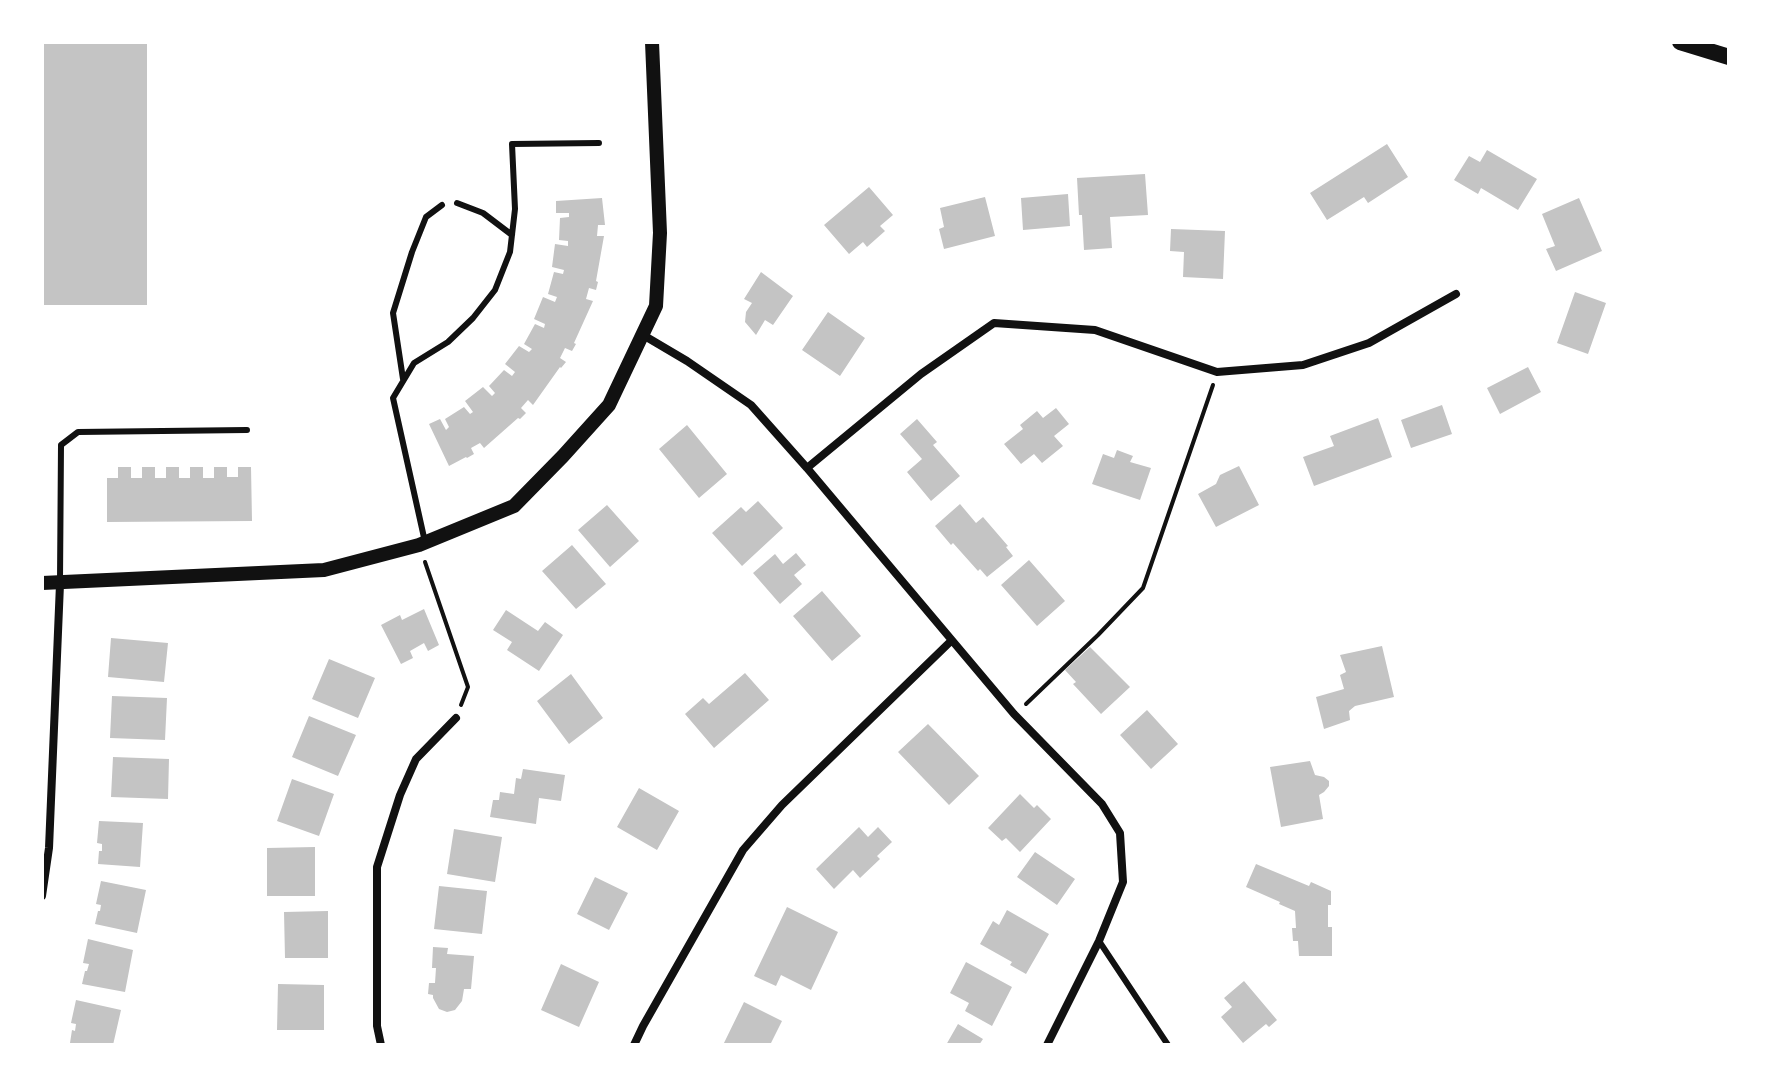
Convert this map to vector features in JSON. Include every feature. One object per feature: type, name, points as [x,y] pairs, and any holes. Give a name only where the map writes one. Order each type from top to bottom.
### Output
[{"type":"main road","points":[[1680,42],[1729,57]]},
{"type":"street","points":[[42,583],[324,570],[422,544],[514,506],[609,405],[656,306],[660,233],[652,42]]},
{"type":"street","points":[[807,468],[921,374],[994,323],[1095,330],[1217,372],[1303,365],[1356,348],[1456,294]]},
{"type":"street","points":[[643,335],[751,405],[1014,714],[1102,804],[1120,833],[1123,882],[1099,941],[1047,1045]]},
{"type":"street","points":[[42,896],[49,848],[60,584]]},
{"type":"street","points":[[634,1045],[743,850],[782,805],[951,641]]},
{"type":"street","points":[[381,1045],[377,1026],[377,867],[400,795],[416,759],[456,718]]},
{"type":"lane","points":[[422,544],[393,398],[414,363],[448,342],[473,318],[495,290],[510,252],[512,235],[515,209],[512,144],[599,143]]},
{"type":"lane","points":[[457,203],[483,213],[512,235]]},
{"type":"lane","points":[[404,380],[393,313],[426,217],[442,205]]},
{"type":"lane","points":[[60,584],[61,445],[78,432],[247,430]]},
{"type":"lane","points":[[1099,941],[1168,1045]]},
{"type":"path","points":[[1014,714],[1143,588],[1217,372]]},
{"type":"path","points":[[422,544],[468,687],[456,718]]},
{"type":"building","points":[[42,42],[147,42],[147,305],[42,305]]},
{"type":"building","points":[[1387,144],[1408,177],[1368,203],[1364,197],[1327,220],[1310,193]]},
{"type":"building","points":[[1487,150],[1537,179],[1518,210],[1481,188],[1478,194],[1454,180],[1469,156],[1480,162]]},
{"type":"building","points":[[1145,174],[1148,215],[1110,217],[1112,248],[1084,250],[1077,178]]},
{"type":"building","points":[[869,187],[893,215],[880,226],[885,231],[867,247],[863,242],[849,254],[824,225]]},
{"type":"building","points":[[1068,194],[1070,226],[1023,230],[1021,198]]},
{"type":"building","points":[[985,197],[995,236],[944,249],[939,229],[944,227],[940,208]]},
{"type":"building","points":[[602,198],[605,225],[598,225],[597,236],[604,236],[598,282],[596,290],[589,288],[586,299],[593,301],[576,344],[572,351],[565,348],[560,358],[566,362],[533,405],[528,400],[521,408],[526,413],[520,419],[484,448],[480,443],[471,448],[474,454],[449,466],[429,424],[440,419],[446,430],[449,427],[445,419],[464,407],[470,414],[473,412],[465,401],[483,387],[492,396],[495,393],[489,386],[504,370],[512,376],[515,372],[505,364],[519,346],[529,352],[532,349],[524,344],[535,324],[544,328],[545,324],[534,319],[543,297],[555,302],[557,297],[548,294],[554,272],[563,274],[564,270],[552,267],[555,244],[568,246],[568,241],[559,240],[560,218],[569,217],[569,213],[556,213],[556,201]]},
{"type":"building","points":[[1579,198],[1602,251],[1556,271],[1546,249],[1555,246],[1542,214]]},
{"type":"building","points":[[1171,229],[1225,231],[1223,279],[1183,277],[1184,252],[1170,251]]},
{"type":"building","points":[[761,272],[793,296],[773,325],[765,320],[756,335],[745,322],[746,312],[752,303],[744,299]]},
{"type":"building","points":[[1575,292],[1606,303],[1588,354],[1557,343]]},
{"type":"building","points":[[828,312],[865,338],[840,376],[802,350]]},
{"type":"building","points":[[1528,367],[1541,392],[1500,414],[1487,388]]},
{"type":"building","points":[[1442,405],[1452,434],[1411,448],[1401,420]]},
{"type":"building","points":[[1056,408],[1069,424],[1054,436],[1063,446],[1042,463],[1034,454],[1021,464],[1004,444],[1023,429],[1020,425],[1037,411],[1043,418]]},
{"type":"building","points":[[1378,418],[1392,457],[1314,486],[1303,457],[1334,446],[1330,436]]},
{"type":"building","points":[[917,419],[937,442],[933,445],[960,476],[931,501],[907,472],[922,459],[900,434]]},
{"type":"building","points":[[687,425],[727,474],[699,498],[659,449]]},
{"type":"building","points":[[1117,450],[1133,456],[1130,462],[1151,468],[1140,500],[1092,484],[1103,454],[1114,458]]},
{"type":"building","points":[[1239,466],[1259,505],[1216,527],[1198,494],[1216,484],[1220,475]]},
{"type":"building","points":[[118,467],[131,467],[131,478],[142,478],[142,467],[155,467],[155,478],[166,478],[166,467],[179,467],[179,478],[190,478],[190,467],[203,467],[203,478],[214,478],[214,467],[227,467],[227,477],[238,477],[238,467],[251,467],[252,521],[107,522],[107,478],[118,478]]},
{"type":"building","points":[[758,501],[783,528],[742,566],[712,533],[741,507],[746,512]]},
{"type":"building","points":[[960,504],[976,523],[983,517],[1013,556],[987,577],[935,526]]},
{"type":"building","points":[[607,505],[639,541],[610,567],[578,530]]},
{"type":"building","points":[[572,545],[606,584],[576,609],[542,571]]},
{"type":"building","points":[[796,553],[806,565],[794,575],[802,584],[780,604],[753,573],[775,554],[783,564]]},
{"type":"building","points":[[1029,560],[1065,601],[1037,626],[1001,585]]},
{"type":"building","points":[[822,591],[861,636],[832,661],[793,616]]},
{"type":"building","points":[[424,609],[439,645],[428,651],[424,643],[410,651],[413,658],[401,664],[381,625],[400,615],[402,620]]},
{"type":"building","points":[[506,610],[538,631],[545,622],[563,635],[539,671],[507,650],[512,642],[493,630]]},
{"type":"building","points":[[111,638],[168,643],[164,682],[108,677]]},
{"type":"building","points":[[1382,646],[1394,697],[1355,706],[1349,711],[1350,720],[1324,729],[1316,697],[1344,689],[1340,675],[1346,672],[1340,655]]},
{"type":"building","points":[[1090,647],[1130,687],[1101,714],[1073,684],[1076,682],[1065,670]]},
{"type":"building","points":[[329,659],[375,678],[358,718],[312,699]]},
{"type":"building","points":[[745,673],[769,700],[714,748],[685,714],[703,698],[709,704]]},
{"type":"building","points":[[571,674],[603,718],[569,744],[537,701]]},
{"type":"building","points":[[112,696],[167,698],[165,740],[110,738]]},
{"type":"building","points":[[1147,710],[1178,744],[1151,769],[1120,735]]},
{"type":"building","points":[[309,716],[356,735],[338,776],[292,757]]},
{"type":"building","points":[[928,724],[979,776],[949,805],[898,752]]},
{"type":"building","points":[[113,757],[169,759],[168,799],[111,797]]},
{"type":"building","points":[[1310,761],[1315,775],[1329,781],[1329,786],[1319,795],[1323,819],[1281,827],[1270,767]]},
{"type":"building","points":[[523,769],[565,775],[561,801],[539,798],[536,824],[490,817],[493,800],[499,800],[500,792],[514,794],[516,778],[521,779]]},
{"type":"building","points":[[292,779],[334,794],[319,836],[277,821]]},
{"type":"building","points":[[639,788],[679,811],[657,850],[617,827]]},
{"type":"building","points":[[1020,794],[1051,819],[1020,852],[1006,838],[1002,841],[988,828]]},
{"type":"building","points":[[99,821],[143,823],[140,867],[98,864],[99,851],[102,851],[102,844],[97,843]]},
{"type":"building","points":[[859,827],[868,837],[878,827],[892,842],[860,878],[853,870],[834,889],[816,869]]},
{"type":"building","points":[[454,829],[502,837],[495,882],[447,874]]},
{"type":"building","points":[[315,847],[315,896],[267,896],[267,848]]},
{"type":"building","points":[[1035,852],[1075,879],[1057,905],[1017,877]]},
{"type":"building","points":[[1256,864],[1309,886],[1311,882],[1331,891],[1328,927],[1332,927],[1332,956],[1299,956],[1298,941],[1293,941],[1295,911],[1246,887]]},
{"type":"building","points":[[595,877],[628,893],[609,930],[577,914]]},
{"type":"building","points":[[101,881],[146,890],[137,933],[95,924],[101,905],[96,904]]},
{"type":"building","points":[[439,886],[487,891],[482,934],[434,929]]},
{"type":"building","points":[[787,907],[838,932],[811,990],[781,975],[776,986],[754,976]]},
{"type":"building","points":[[1007,910],[1049,934],[1026,974],[1010,965],[1012,962],[980,944],[993,921],[999,925]]},
{"type":"building","points":[[328,911],[328,958],[285,958],[284,912]]},
{"type":"building","points":[[88,939],[133,950],[125,992],[82,984],[89,964],[83,963]]},
{"type":"building","points":[[433,947],[448,948],[447,954],[474,956],[471,989],[464,989],[462,1001],[455,1010],[447,1012],[439,1009],[433,995],[428,994],[429,983],[435,983]]},
{"type":"building","points":[[966,962],[1012,987],[992,1026],[965,1011],[969,1003],[950,993]]},
{"type":"building","points":[[561,964],[599,982],[579,1027],[541,1010]]},
{"type":"building","points":[[1244,981],[1277,1020],[1269,1027],[1266,1024],[1243,1043],[1221,1017],[1232,1007],[1224,998]]},
{"type":"building","points":[[278,984],[324,985],[324,1030],[277,1030]]},
{"type":"building","points":[[76,1000],[121,1010],[113,1045],[70,1043],[76,1024],[71,1023]]},
{"type":"building","points":[[744,1002],[782,1021],[770,1045],[723,1045]]},
{"type":"building","points":[[958,1024],[983,1039],[979,1045],[946,1045]]}]
